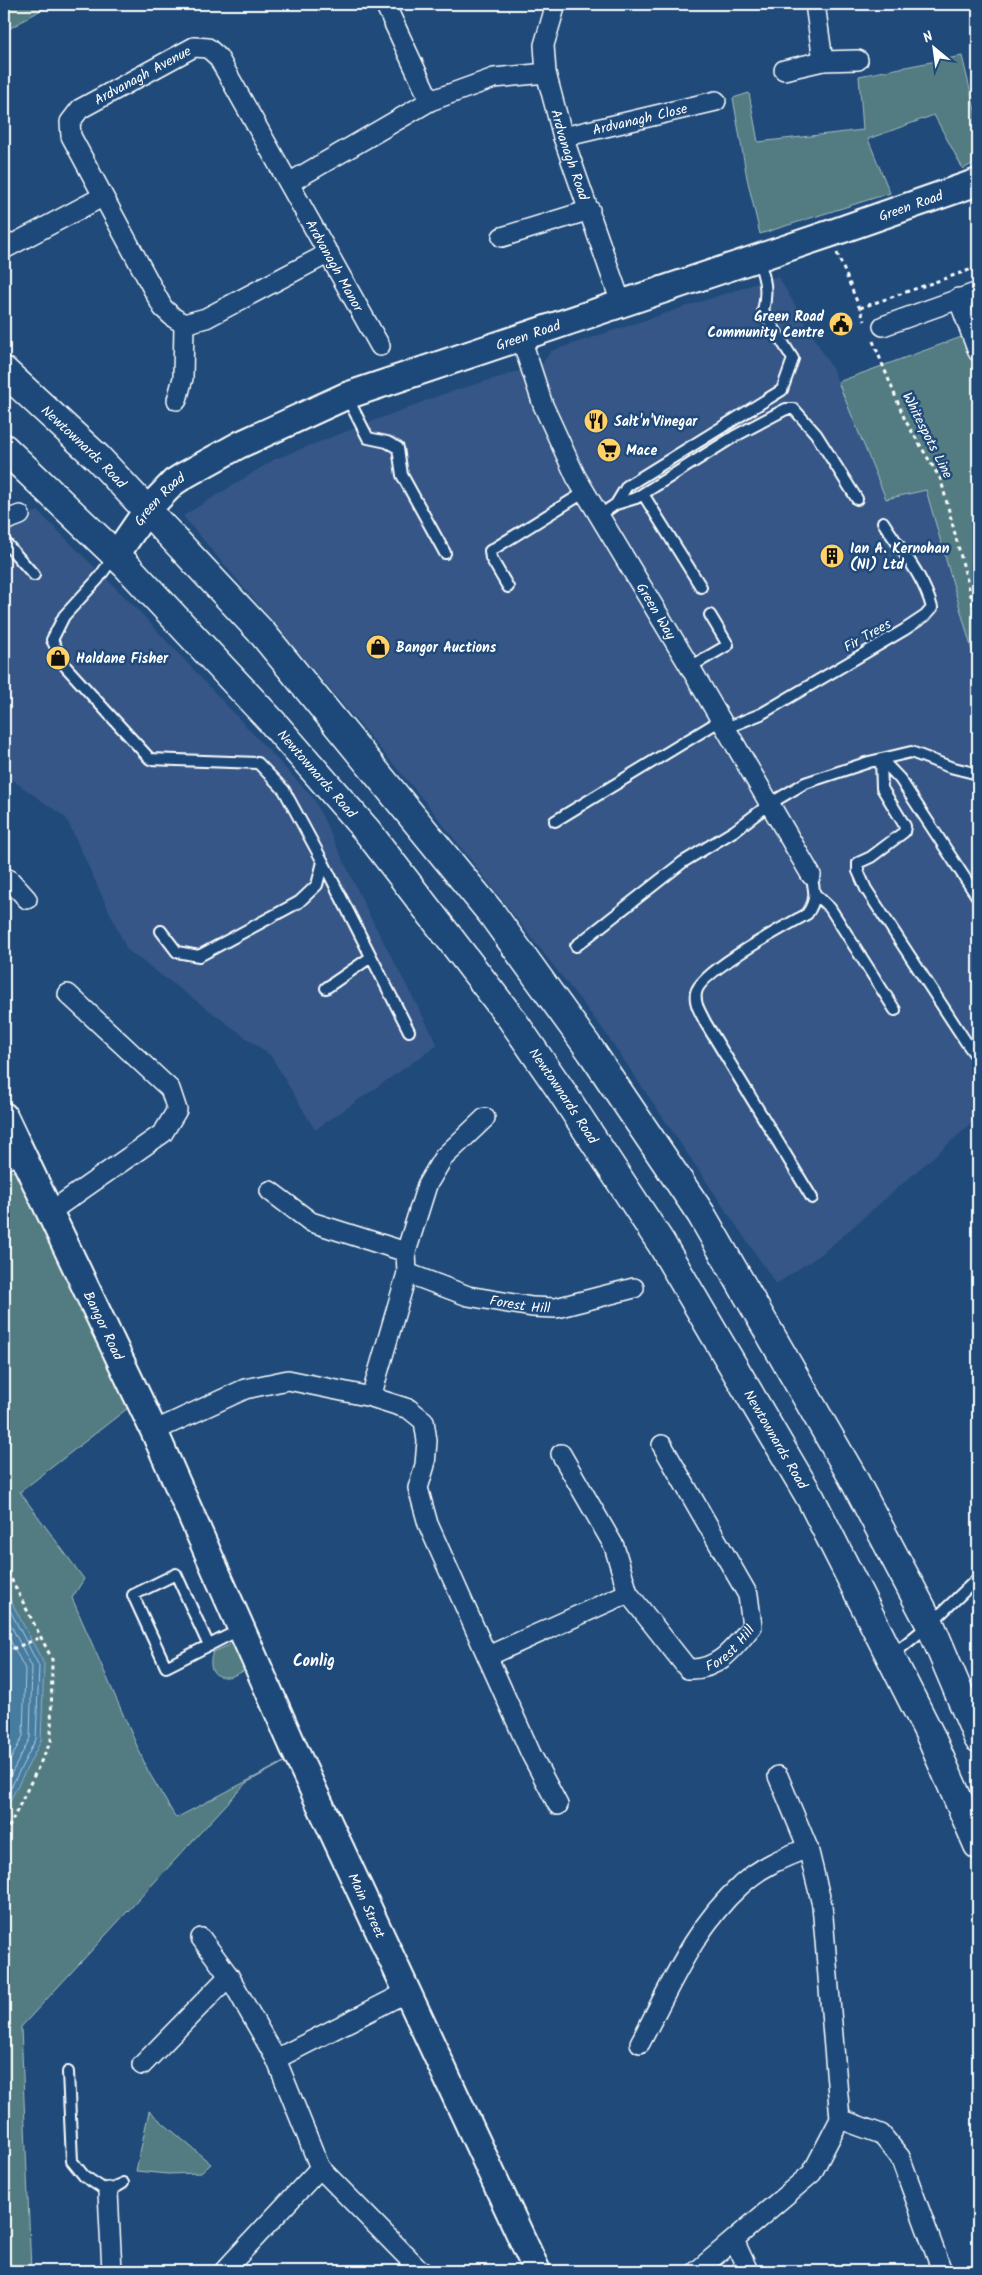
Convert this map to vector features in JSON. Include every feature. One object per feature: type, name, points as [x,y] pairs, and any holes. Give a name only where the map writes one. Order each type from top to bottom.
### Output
[{"type":"highway","name":"Newtownards Road","points":[[4,371],[98,458],[263,634],[492,914],[591,1051],[701,1214],[852,1476],[930,1624],[978,1738]]},
{"type":"highway","name":"Newtownards Road","points":[[4,448],[116,555],[274,724],[368,832],[522,1034],[660,1243],[811,1498],[929,1733],[978,1846]]},
{"type":"street","points":[[384,4],[430,101]]},
{"type":"street","name":"Ardvanagh Road","points":[[556,4],[544,45],[546,73],[563,137],[621,303]]},
{"type":"street","points":[[815,4],[823,61]]},
{"type":"street","name":"Ardvanagh Avenue","points":[[184,324],[163,308],[71,136],[70,122],[80,109],[194,47],[208,48],[218,57],[289,183]]},
{"type":"street","points":[[784,70],[823,61],[858,60]]},
{"type":"street","points":[[289,183],[430,101],[494,78],[546,73]]},
{"type":"street","name":"Ardvanagh Close","points":[[563,137],[716,101]]},
{"type":"street","name":"Green Road","points":[[116,555],[147,510],[174,482],[239,445],[346,396],[830,234],[978,182]]},
{"type":"street","name":"Ardvanagh Manor","points":[[289,183],[380,346]]},
{"type":"street","points":[[4,249],[102,197]]},
{"type":"street","points":[[502,238],[590,210]]},
{"type":"street","points":[[176,400],[183,378],[184,324],[206,318],[329,253]]},
{"type":"street","points":[[874,329],[978,292]]},
{"type":"street","points":[[958,298],[978,352]]},
{"type":"street","name":"Green Way","points":[[521,338],[543,405],[576,478],[600,515],[771,803],[811,875]]},
{"type":"street","points":[[4,876],[27,899]]},
{"type":"street","points":[[50,1212],[163,1133],[177,1110],[170,1089],[68,994]]},
{"type":"street","name":"Bangor Road","points":[[4,1116],[11,1155],[50,1212],[154,1431],[201,1537]]},
{"type":"street","points":[[371,1397],[407,1273],[406,1252],[427,1185],[443,1158],[485,1118]]},
{"type":"street","points":[[270,1191],[311,1222],[406,1252]]},
{"type":"street","name":"Forest Hill","points":[[407,1273],[468,1296],[532,1307],[556,1308],[634,1288]]},
{"type":"street","points":[[154,1431],[245,1390],[288,1380],[371,1397],[409,1408],[424,1421],[428,1441],[418,1488],[428,1524],[531,1754],[558,1805]]},
{"type":"street","name":"Forest Hill","points":[[560,1454],[614,1546],[628,1593],[688,1668],[700,1670],[717,1662],[737,1645],[752,1626],[748,1595],[662,1445]]},
{"type":"street","name":"Main Street","points":[[201,1537],[297,1755],[537,2271]]},
{"type":"street","points":[[488,1656],[628,1593]]},
{"type":"street","points":[[697,2271],[812,2173],[840,2118],[822,1905],[808,1848],[778,1776]]},
{"type":"street","points":[[640,2043],[698,1934],[741,1884],[773,1862],[808,1848]]},
{"type":"street","points":[[201,1938],[229,1976],[276,2059],[320,2168],[421,2271]]},
{"type":"street","points":[[142,2065],[229,1976]]},
{"type":"street","points":[[276,2059],[407,1992]]},
{"type":"street","points":[[840,2118],[881,2134],[900,2157],[942,2271]]},
{"type":"street","points":[[224,2271],[320,2168]]},
{"type":"street","points":[[112,2271],[116,2188]]},
{"type":"street","points":[[734,2240],[748,2271]]},
{"type":"lane","points":[[616,504],[627,486],[782,390],[793,359],[763,311],[767,293],[766,281],[757,258]]},
{"type":"lane","points":[[346,396],[368,438],[387,442],[398,448],[402,475],[445,553]]},
{"type":"lane","points":[[600,515],[616,504],[643,494],[735,436],[786,409],[794,409],[816,434],[857,499]]},
{"type":"lane","points":[[508,586],[491,558],[490,551],[585,492]]},
{"type":"lane","points":[[643,494],[701,588]]},
{"type":"lane","name":"Fir Trees","points":[[724,724],[761,714],[904,630],[932,608],[929,596],[918,575],[883,522]]},
{"type":"lane","points":[[4,541],[34,575]]},
{"type":"lane","points":[[116,555],[98,579],[64,616],[52,640],[66,667],[150,759],[258,763],[284,790],[409,1031]]},
{"type":"lane","points":[[690,667],[728,645],[710,615]]},
{"type":"lane","points":[[555,821],[724,724]]},
{"type":"lane","points":[[576,946],[683,862],[734,830],[771,803],[805,783],[911,752],[950,767],[978,774]]},
{"type":"lane","points":[[882,759],[882,788],[905,826],[904,832],[858,863],[858,871],[866,889],[966,1042],[974,1053],[978,1054]]},
{"type":"lane","points":[[882,759],[900,779],[978,898]]},
{"type":"lane","points":[[161,931],[177,952],[199,956],[299,902],[316,885],[323,862]]},
{"type":"lane","points":[[811,875],[815,894],[814,905],[807,914],[735,957],[702,981],[696,992],[696,1003],[705,1022],[812,1198]]},
{"type":"lane","points":[[815,894],[830,908],[895,1010]]},
{"type":"lane","points":[[326,988],[372,957]]},
{"type":"lane","points":[[209,1646],[176,1574],[134,1595],[166,1667],[209,1646],[242,1629]]},
{"type":"lane","points":[[890,1657],[930,1624],[978,1578]]},
{"type":"lane","points":[[68,2072],[72,2161],[84,2176],[116,2188]]},
{"type":"path","points":[[830,234],[869,331],[874,329]]},
{"type":"path","name":"Whitespots Line","points":[[830,234],[874,329],[905,420],[941,480],[978,624]]},
{"type":"path","points":[[860,308],[978,267]]},
{"type":"path","points":[[4,1565],[52,1659],[51,1741],[4,1837]]},
{"type":"path","points":[[5,1652],[39,1638]]},
{"type":"shaded area","points":[[778,276],[833,370],[886,499],[926,490],[978,671],[978,1118],[823,1253],[776,1284],[602,1028],[427,804],[183,516],[275,459],[443,394],[542,364],[551,351]]},
{"type":"shaded area","points":[[38,511],[137,609],[314,799],[370,916],[438,1045],[315,1130],[271,1056],[127,950],[66,818],[4,774],[4,524]]},
{"type":"green space","points":[[4,4],[51,4],[4,32]]},
{"type":"green space","points":[[962,56],[978,122],[978,161],[963,169],[934,115],[868,139],[890,193],[760,234],[747,178],[733,98],[749,93],[758,142],[863,130],[859,76]]},
{"type":"green space","points":[[967,335],[978,369],[978,671],[926,490],[886,499],[838,382]]},
{"type":"green space","points":[[4,1170],[15,1172],[128,1408],[20,1492],[84,1579],[72,1598],[148,1771],[176,1818],[297,1755],[246,1783],[21,2027],[31,2271],[4,2271]]},
{"type":"green space","points":[[234,1643],[246,1670],[229,1677],[217,1675],[214,1673],[211,1665],[213,1652]]},
{"type":"green space","points":[[149,2111],[211,2164],[201,2173],[167,2174],[136,2171]]},
{"type":"water","points":[[4,1588],[44,1664],[41,1741],[4,1812]]},
{"type":"place","name":"Green Road Community Centre","points":[[841,324]]},
{"type":"place","name":"Salt'n'Vinegar","points":[[596,421]]},
{"type":"place","name":"Mace","points":[[609,450]]},
{"type":"place","name":"Ian A. Kernohan (NI) Ltd","points":[[832,556]]},
{"type":"place","name":"Bangor Auctions","points":[[378,647]]},
{"type":"place","name":"Haldane Fisher","points":[[58,658]]},
{"type":"district","name":"Conlig","points":[[314,1660]]}]
